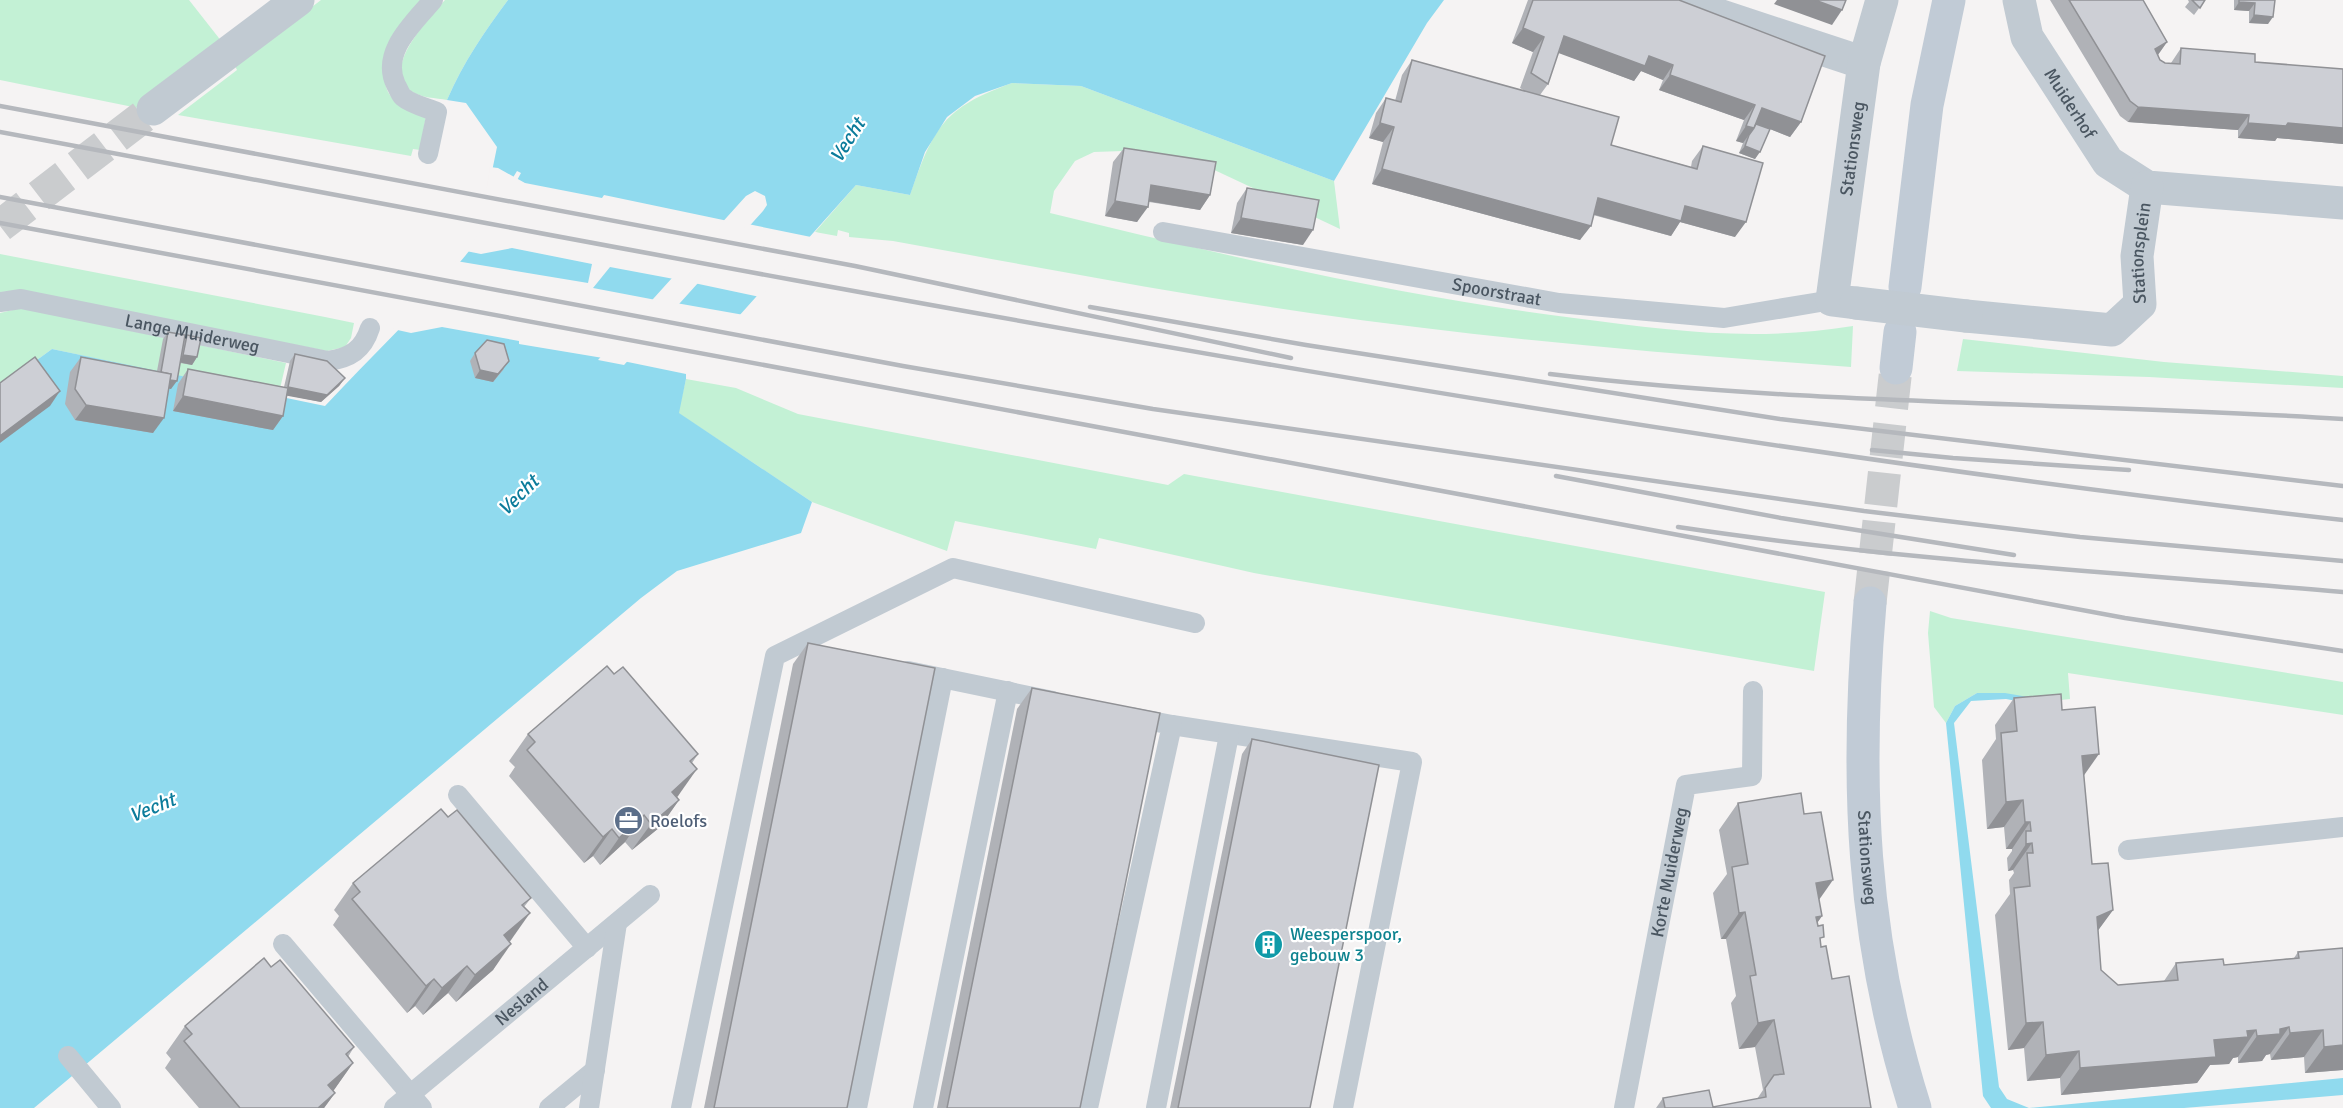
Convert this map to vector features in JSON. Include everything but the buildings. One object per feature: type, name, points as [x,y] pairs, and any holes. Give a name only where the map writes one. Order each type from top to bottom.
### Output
[{"type":"main road","points":[[1905,287],[1927,105],[1949,0]]},
{"type":"main road","points":[[1896,368],[1900,332]]},
{"type":"main road","name":"Stationsweg","points":[[1870,603],[1864,674],[1862,750],[1862,818],[1868,887],[1881,979],[1915,1108]]},
{"type":"street","points":[[153,109],[298,0]]},
{"type":"street","points":[[1673,0],[1864,63]]},
{"type":"street","name":"Stationsweg","points":[[1844,302],[1864,63],[1882,0]]},
{"type":"street","name":"Muiderhof","points":[[2019,0],[2027,37],[2108,162],[2147,187]]},
{"type":"street","name":"Stationsplein","points":[[1844,302],[2112,330],[2140,304],[2138,256],[2147,187],[2343,203]]},
{"type":"lane","points":[[428,154],[437,112],[402,97],[393,78],[392,69],[393,54],[404,34],[434,0]]},
{"type":"lane","name":"Spoorstraat","points":[[1163,232],[1571,304],[1724,318],[1844,302]]},
{"type":"lane","name":"Lange Muiderweg","points":[[0,302],[21,299],[328,361],[352,354],[362,347],[370,328]]},
{"type":"lane","points":[[681,1108],[776,656],[953,568],[1195,623]]},
{"type":"lane","points":[[790,648],[826,655]]},
{"type":"lane","points":[[884,666],[1066,704]]},
{"type":"lane","points":[[856,1108],[943,678]]},
{"type":"lane","name":"Korte Muiderweg","points":[[1624,1108],[1686,785],[1752,776],[1753,691]]},
{"type":"lane","points":[[923,1108],[1008,692]]},
{"type":"lane","points":[[1113,713],[1172,726],[1412,762],[1343,1108]]},
{"type":"lane","points":[[1088,1108],[1172,726]]},
{"type":"lane","points":[[1156,1108],[1228,735]]},
{"type":"lane","points":[[458,795],[587,948]]},
{"type":"lane","points":[[2128,850],[2343,827]]},
{"type":"lane","name":"Nesland","points":[[394,1108],[416,1102],[587,948],[650,895]]},
{"type":"lane","points":[[589,1108],[617,923]]},
{"type":"lane","points":[[283,944],[416,1102]]},
{"type":"lane","points":[[68,1056],[111,1108]]},
{"type":"lane","points":[[549,1108],[595,1070]]},
{"type":"green space","points":[[0,0],[189,0],[222,42],[138,108],[0,80]]},
{"type":"green space","points":[[321,0],[422,0],[392,49],[385,75],[386,88],[396,102],[426,116],[420,150],[413,149],[411,156],[178,115],[237,70],[235,66]]},
{"type":"green space","points":[[445,0],[508,0],[475,48],[447,100],[411,91],[403,81],[401,70],[410,44]]},
{"type":"green space","points":[[1012,83],[1081,86],[1334,181],[1340,229],[1208,167],[1123,151],[1094,152],[1075,161],[1054,191],[1050,213],[1310,273],[1508,309],[1645,327],[1713,333],[1781,333],[1853,326],[1851,367],[1715,357],[1445,331],[1206,297],[893,241],[849,237],[849,233],[838,230],[837,236],[815,232],[856,185],[910,195],[926,152],[944,123],[970,101]]},
{"type":"green space","points":[[0,254],[354,323],[351,338],[345,347],[327,351],[22,291],[0,292]]},
{"type":"green space","points":[[21,308],[286,363],[278,397],[52,349],[0,387],[0,313]]},
{"type":"green space","points":[[1963,339],[2164,362],[2343,376],[2343,388],[2149,377],[1957,371]]},
{"type":"green space","points":[[686,379],[736,388],[798,414],[1168,485],[1184,474],[1825,592],[1814,671],[1254,573],[1099,538],[1096,549],[955,521],[947,551],[812,502],[678,413]]},
{"type":"green space","points":[[1930,611],[1951,618],[2343,682],[2343,715],[2068,673],[2070,699],[2051,701],[1977,693],[1955,706],[1946,723],[1934,707],[1928,633]]},
{"type":"water","name":"Vecht","points":[[508,0],[1444,0],[1427,23],[1334,181],[1081,86],[1012,83],[975,96],[947,117],[925,152],[910,195],[856,185],[687,374],[679,413],[812,502],[801,533],[677,571],[641,598],[34,1108],[0,1108],[0,387],[52,349],[325,406],[457,266],[481,236],[521,173],[517,171],[503,194],[488,191],[497,147],[466,103],[447,100],[482,36]],"holes":[[[755,191],[765,196],[767,205],[763,211],[624,365],[598,360],[746,196]]]},
{"type":"water","points":[[1977,693],[2005,693],[2051,701],[2049,707],[2006,699],[1971,701],[1954,723],[1999,1087],[2007,1099],[2029,1108],[1991,1108],[1983,1096],[1946,723],[1955,706]]},
{"type":"water","points":[[2343,1078],[2343,1095],[2184,1108],[2029,1108]]},
{"type":"pier","points":[[490,167],[498,168],[525,183],[602,198],[604,195],[728,221],[674,279],[610,267],[593,288],[656,300],[603,358],[519,344],[519,341],[442,327],[411,333],[393,329],[456,261],[588,283],[592,264],[512,248],[481,254],[466,251],[512,186],[504,197],[486,193]]},
{"type":"pier","points":[[748,224],[811,237],[815,232],[818,233],[760,297],[694,283]]},
{"type":"pier","points":[[676,303],[744,315],[689,375],[689,379],[686,379],[686,374],[623,361]]},
{"type":"tunnel","points":[[0,226],[153,109]]},
{"type":"tunnel","points":[[1870,603],[1896,368]]},
{"type":"railway","points":[[0,106],[855,266],[1291,358]]},
{"type":"railway","points":[[0,132],[876,295],[1461,396],[1754,442],[2048,484],[2343,520]]},
{"type":"railway","points":[[0,197],[903,366],[1153,409],[1864,511],[2080,537],[2343,561]]},
{"type":"railway","points":[[0,223],[2125,618],[2343,651]]},
{"type":"railway","points":[[1090,307],[1306,345],[1780,419],[2343,486]]},
{"type":"railway","points":[[1550,374],[1649,384],[1847,398],[2244,413],[2343,419]]},
{"type":"railway","points":[[1872,450],[2129,470]]},
{"type":"railway","points":[[1556,476],[1781,518],[2014,555]]},
{"type":"railway","points":[[1678,527],[1927,557],[2343,592]]},
{"type":"place","name":"Roelofs","points":[[629,821]]},
{"type":"place","name":"Weesperspoor, gebouw 3","points":[[1269,944]]}]
